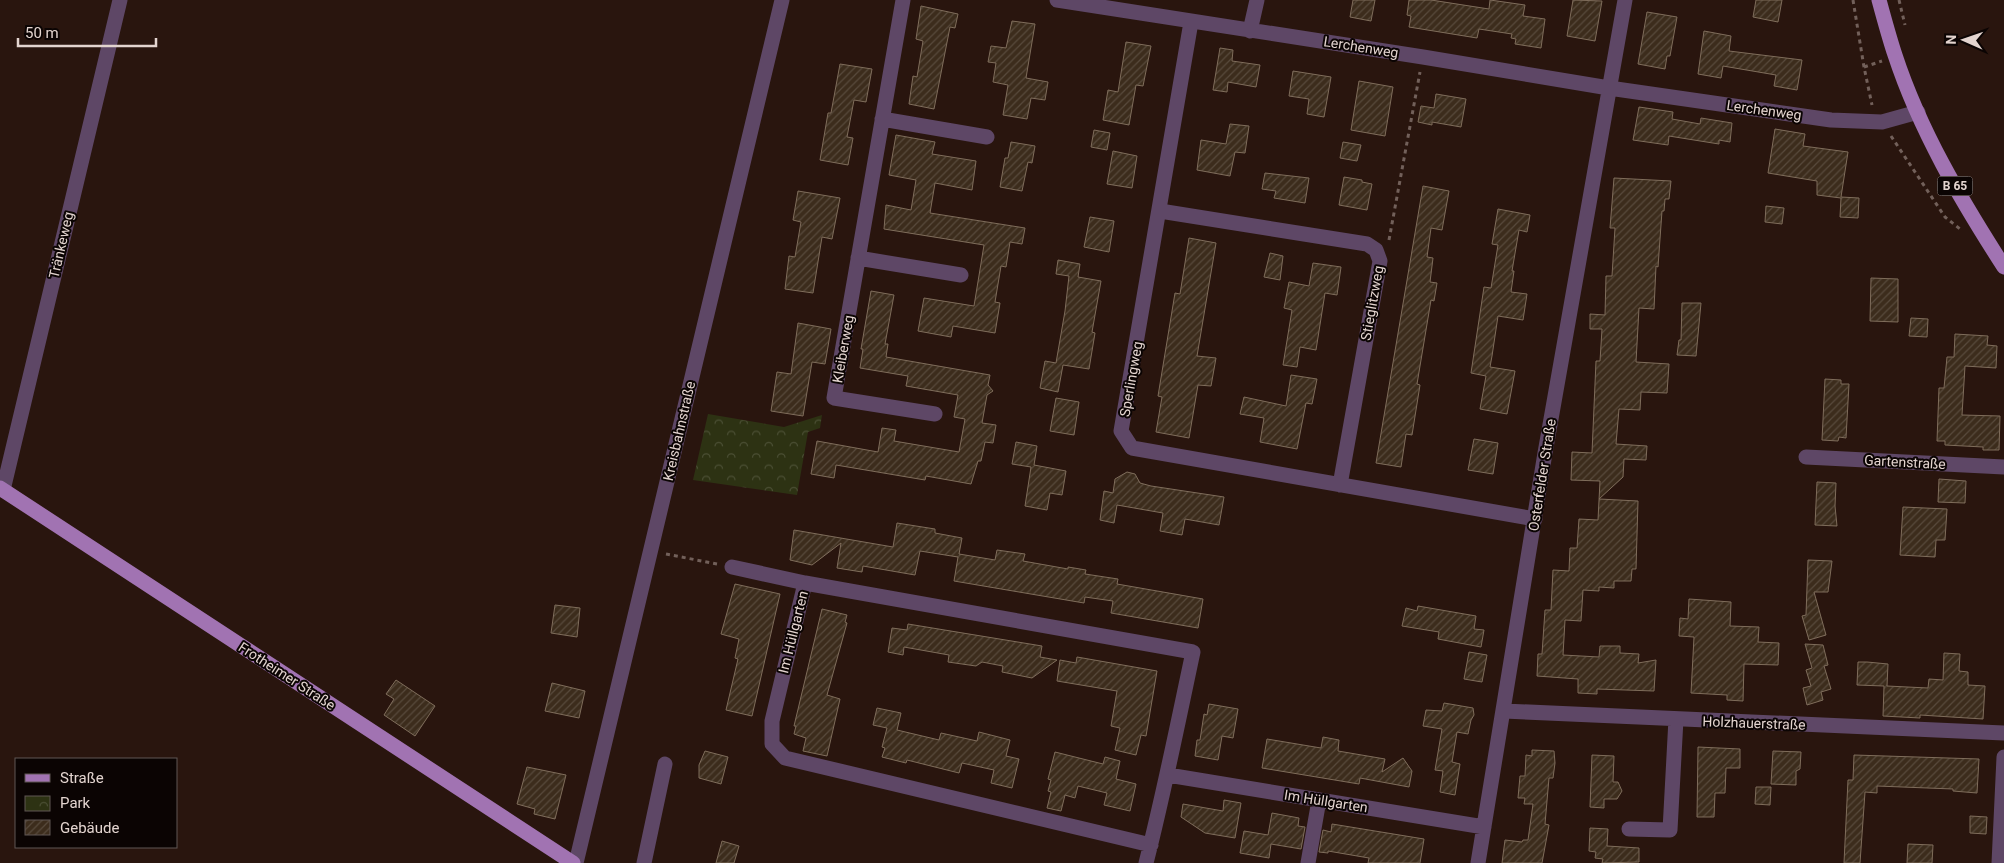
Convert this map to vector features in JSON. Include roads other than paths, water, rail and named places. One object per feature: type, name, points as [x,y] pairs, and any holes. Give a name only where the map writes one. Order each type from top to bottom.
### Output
[{"type":"main road","name":"B 65","points":[[1879,0],[1896,56],[1936,151],[1964,203],[2004,268]]},
{"type":"main road","name":"Frotheimer Straße","points":[[1,489],[575,863]]},
{"type":"street","name":"Tränkeweg","points":[[1,489],[120,0]]},
{"type":"street","name":"Kreisbahnstraße","points":[[575,863],[782,0]]},
{"type":"street","name":"Kleiberweg","points":[[903,0],[834,398],[935,414]]},
{"type":"street","name":"Lerchenweg","points":[[1057,0],[1113,5],[1191,22],[1423,57],[1609,88],[1832,120],[1882,122],[1918,112]]},
{"type":"street","points":[[1250,31],[1257,0]]},
{"type":"street","points":[[1609,88],[1625,0]]},
{"type":"street","name":"Sperlingweg","points":[[1191,22],[1122,431],[1132,448],[1535,519]]},
{"type":"street","name":"Osterfelder Straße","points":[[1478,863],[1609,88]]},
{"type":"street","points":[[882,119],[987,137]]},
{"type":"street","name":"Stieglitzweg","points":[[1160,211],[1367,244],[1376,250],[1380,261],[1340,485]]},
{"type":"street","points":[[858,258],[961,276]]},
{"type":"street","name":"Gartenstraße","points":[[1806,457],[2004,467]]},
{"type":"street","points":[[732,567],[805,583]]},
{"type":"street","name":"Im Hüllgarten","points":[[1146,863],[1151,845],[1168,775],[1193,652],[805,583],[772,721],[772,744],[785,758],[1151,845]]},
{"type":"street","name":"Holzhauerstraße","points":[[1504,711],[2004,733]]},
{"type":"street","points":[[1629,829],[1670,830],[1676,720]]},
{"type":"street","points":[[1999,863],[2004,758]]},
{"type":"street","points":[[644,863],[665,764]]},
{"type":"street","name":"Im Hüllgarten","points":[[1168,775],[1484,827]]},
{"type":"street","points":[[1308,863],[1319,800]]}]
